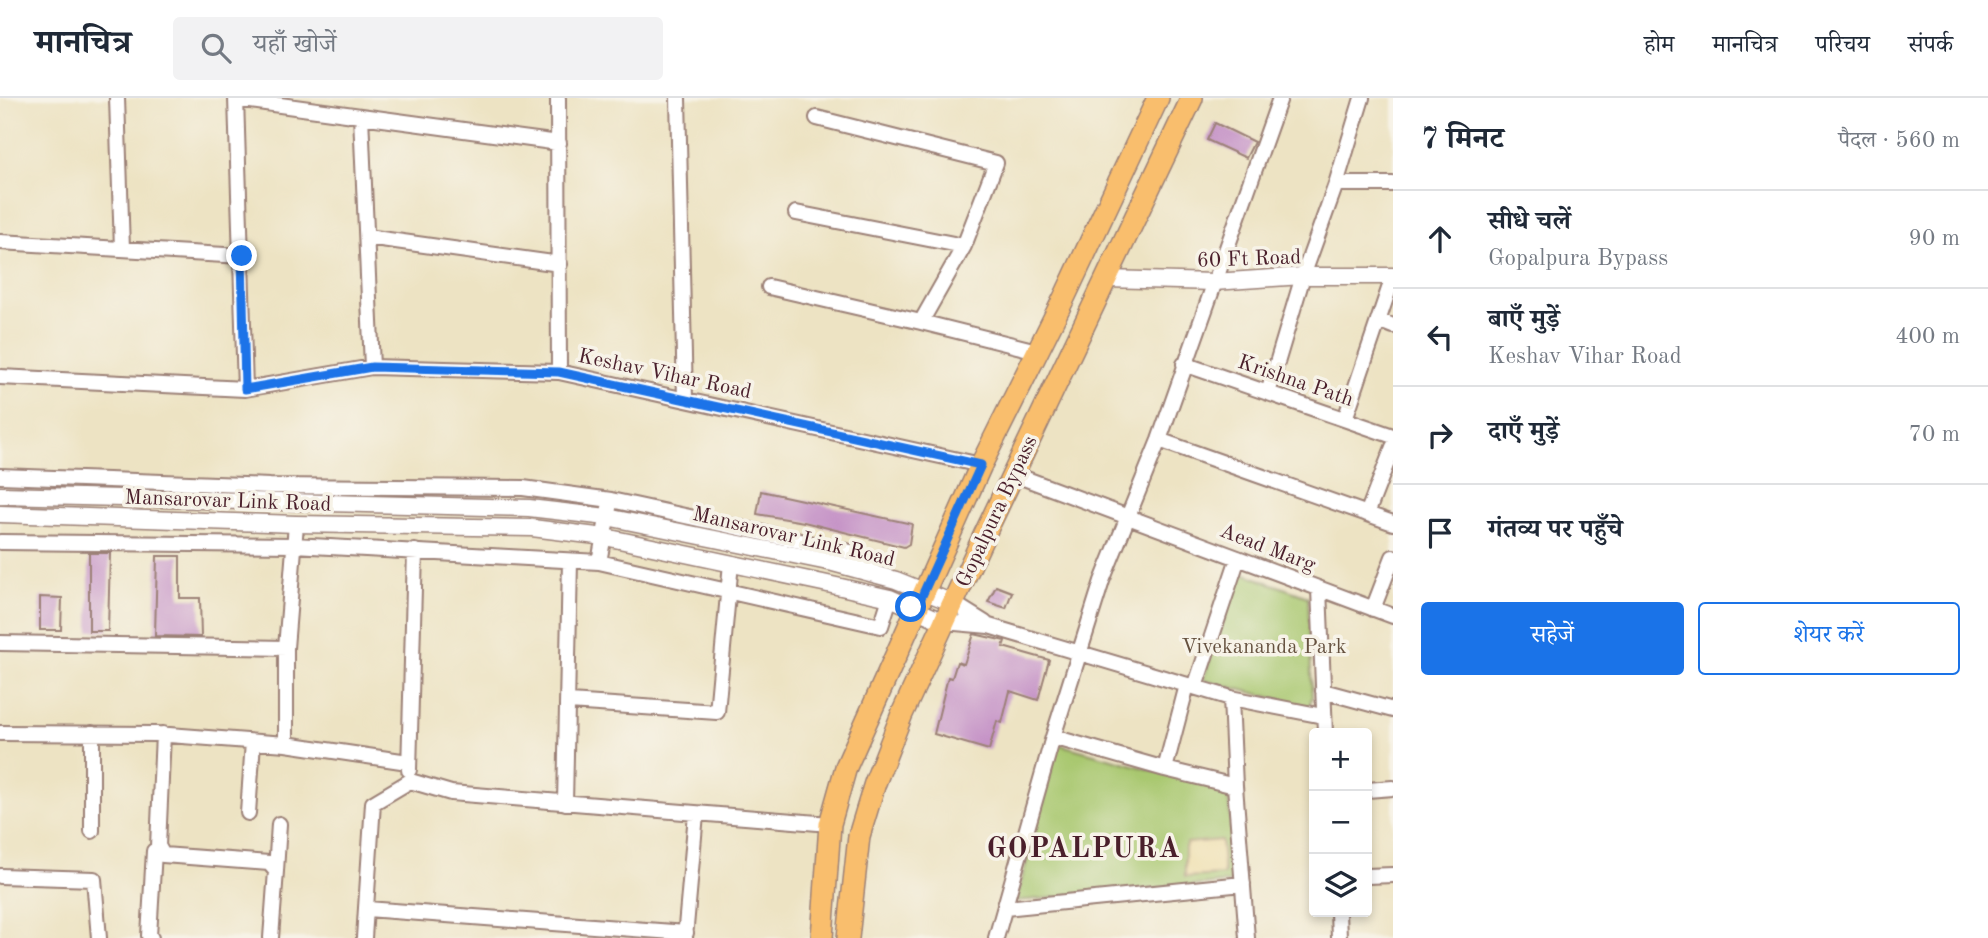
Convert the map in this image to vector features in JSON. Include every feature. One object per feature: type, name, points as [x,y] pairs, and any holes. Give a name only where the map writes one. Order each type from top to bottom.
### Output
[{"type":"main road","name":"Gopalpura Bypass","points":[[822,938],[830,824],[846,767],[981,465],[1065,296],[1158,98]]},
{"type":"main road","name":"Gopalpura Bypass","points":[[848,938],[859,836],[902,714],[1192,98]]},
{"type":"street","points":[[117,98],[122,249]]},
{"type":"street","points":[[558,98],[559,372]]},
{"type":"street","points":[[678,98],[685,399]]},
{"type":"street","points":[[996,938],[1053,737],[1102,581],[1159,440],[1280,98]]},
{"type":"street","points":[[1268,393],[1303,276],[1336,184],[1362,98]]},
{"type":"street","points":[[245,389],[236,99],[559,143]]},
{"type":"street","points":[[361,116],[372,367]]},
{"type":"street","points":[[817,118],[996,163],[964,246],[921,322]]},
{"type":"street","points":[[1336,184],[1393,184]]},
{"type":"street","points":[[796,213],[964,246]]},
{"type":"street","points":[[367,237],[560,264]]},
{"type":"street","points":[[0,242],[242,256]]},
{"type":"street","name":"60 Ft Road","points":[[1107,279],[1214,282],[1303,276],[1393,276]]},
{"type":"street","points":[[1345,419],[1393,276]]},
{"type":"street","points":[[769,287],[1037,351]]},
{"type":"street","points":[[1378,320],[1393,326]]},
{"type":"street","name":"Krishna Path","points":[[1184,364],[1393,436]]},
{"type":"street","name":"Keshav Vihar Road","points":[[0,377],[245,389],[372,367],[559,372],[981,465]]},
{"type":"street","points":[[1159,440],[1393,523]]},
{"type":"street","points":[[1367,514],[1393,447]]},
{"type":"street","name":"Aead Marg","points":[[1013,474],[1393,616]]},
{"type":"street","points":[[0,476],[269,494],[523,488],[611,500],[851,552],[877,575]]},
{"type":"street","name":"Mansarovar Link Road","points":[[0,495],[151,499],[269,494],[529,508],[607,517],[820,560],[877,575],[920,600],[989,626]]},
{"type":"street","points":[[599,562],[606,537],[611,500]]},
{"type":"street","name":"Mansarovar Link Road","points":[[0,514],[296,524],[532,528],[606,537],[890,598],[920,600]]},
{"type":"street","points":[[286,744],[286,648],[296,524]]},
{"type":"street","points":[[0,542],[294,545],[599,562],[881,626],[890,598]]},
{"type":"street","points":[[410,781],[408,762],[415,551]]},
{"type":"street","points":[[1373,609],[1393,557]]},
{"type":"street","points":[[1165,769],[1191,686],[1238,558]]},
{"type":"street","points":[[565,803],[570,561]]},
{"type":"street","points":[[569,702],[717,712],[731,563]]},
{"type":"street","points":[[1319,589],[1324,728]]},
{"type":"street","name":"Mansarovar Link Road","points":[[948,612],[989,626]]},
{"type":"street","points":[[989,626],[1231,698],[1323,716]]},
{"type":"street","points":[[0,643],[286,648]]},
{"type":"street","points":[[1323,691],[1393,710]]},
{"type":"street","points":[[1231,698],[1247,938]]},
{"type":"street","points":[[0,733],[163,734],[286,744],[408,762]]},
{"type":"street","points":[[92,733],[92,831]]},
{"type":"street","points":[[163,734],[158,846],[163,855],[269,863],[276,871]]},
{"type":"street","points":[[1053,737],[1235,786]]},
{"type":"street","points":[[248,813],[253,742]]},
{"type":"street","points":[[363,938],[373,803],[410,781],[451,793],[830,824]]},
{"type":"street","points":[[1372,790],[1393,788]]},
{"type":"street","points":[[367,909],[686,936],[696,814]]},
{"type":"street","points":[[271,938],[279,824]]},
{"type":"street","points":[[151,938],[151,869],[154,851]]},
{"type":"street","points":[[1372,876],[1393,874]]},
{"type":"street","points":[[0,876],[94,878],[99,938]]},
{"type":"street","points":[[1004,908],[1242,884]]},
{"type":"street","points":[[1338,917],[1339,938]]},
{"type":"green space","name":"Vivekananda Park","points":[[1240,572],[1308,597],[1312,697],[1309,707],[1203,680]]},
{"type":"green space","points":[[1058,744],[1228,791],[1235,882],[1016,901]]},
{"type":"sand","points":[[1221,840],[1224,875],[1185,877],[1187,843]]},
{"type":"building","points":[[1215,123],[1254,142],[1246,158],[1207,140]]},
{"type":"building","points":[[761,491],[912,524],[909,544],[904,547],[804,522],[757,514]]},
{"type":"building","points":[[89,553],[110,553],[108,631],[89,631]]},
{"type":"building","points":[[157,556],[180,556],[180,598],[200,598],[201,637],[155,636]]},
{"type":"building","points":[[996,586],[1012,592],[1006,608],[988,602]]},
{"type":"building","points":[[40,597],[62,598],[61,630],[40,630]]},
{"type":"building","points":[[974,634],[1005,641],[1003,647],[1049,660],[1038,700],[1010,691],[1002,723],[997,721],[989,750],[934,734],[948,677],[952,678],[957,662],[964,664]]},
{"type":"district","name":"GOPALPURA","points":[[1084,847]]},
{"type":"route","points":[[242,256],[245,389],[372,367],[559,372],[981,465],[916,609],[911,607]]}]
